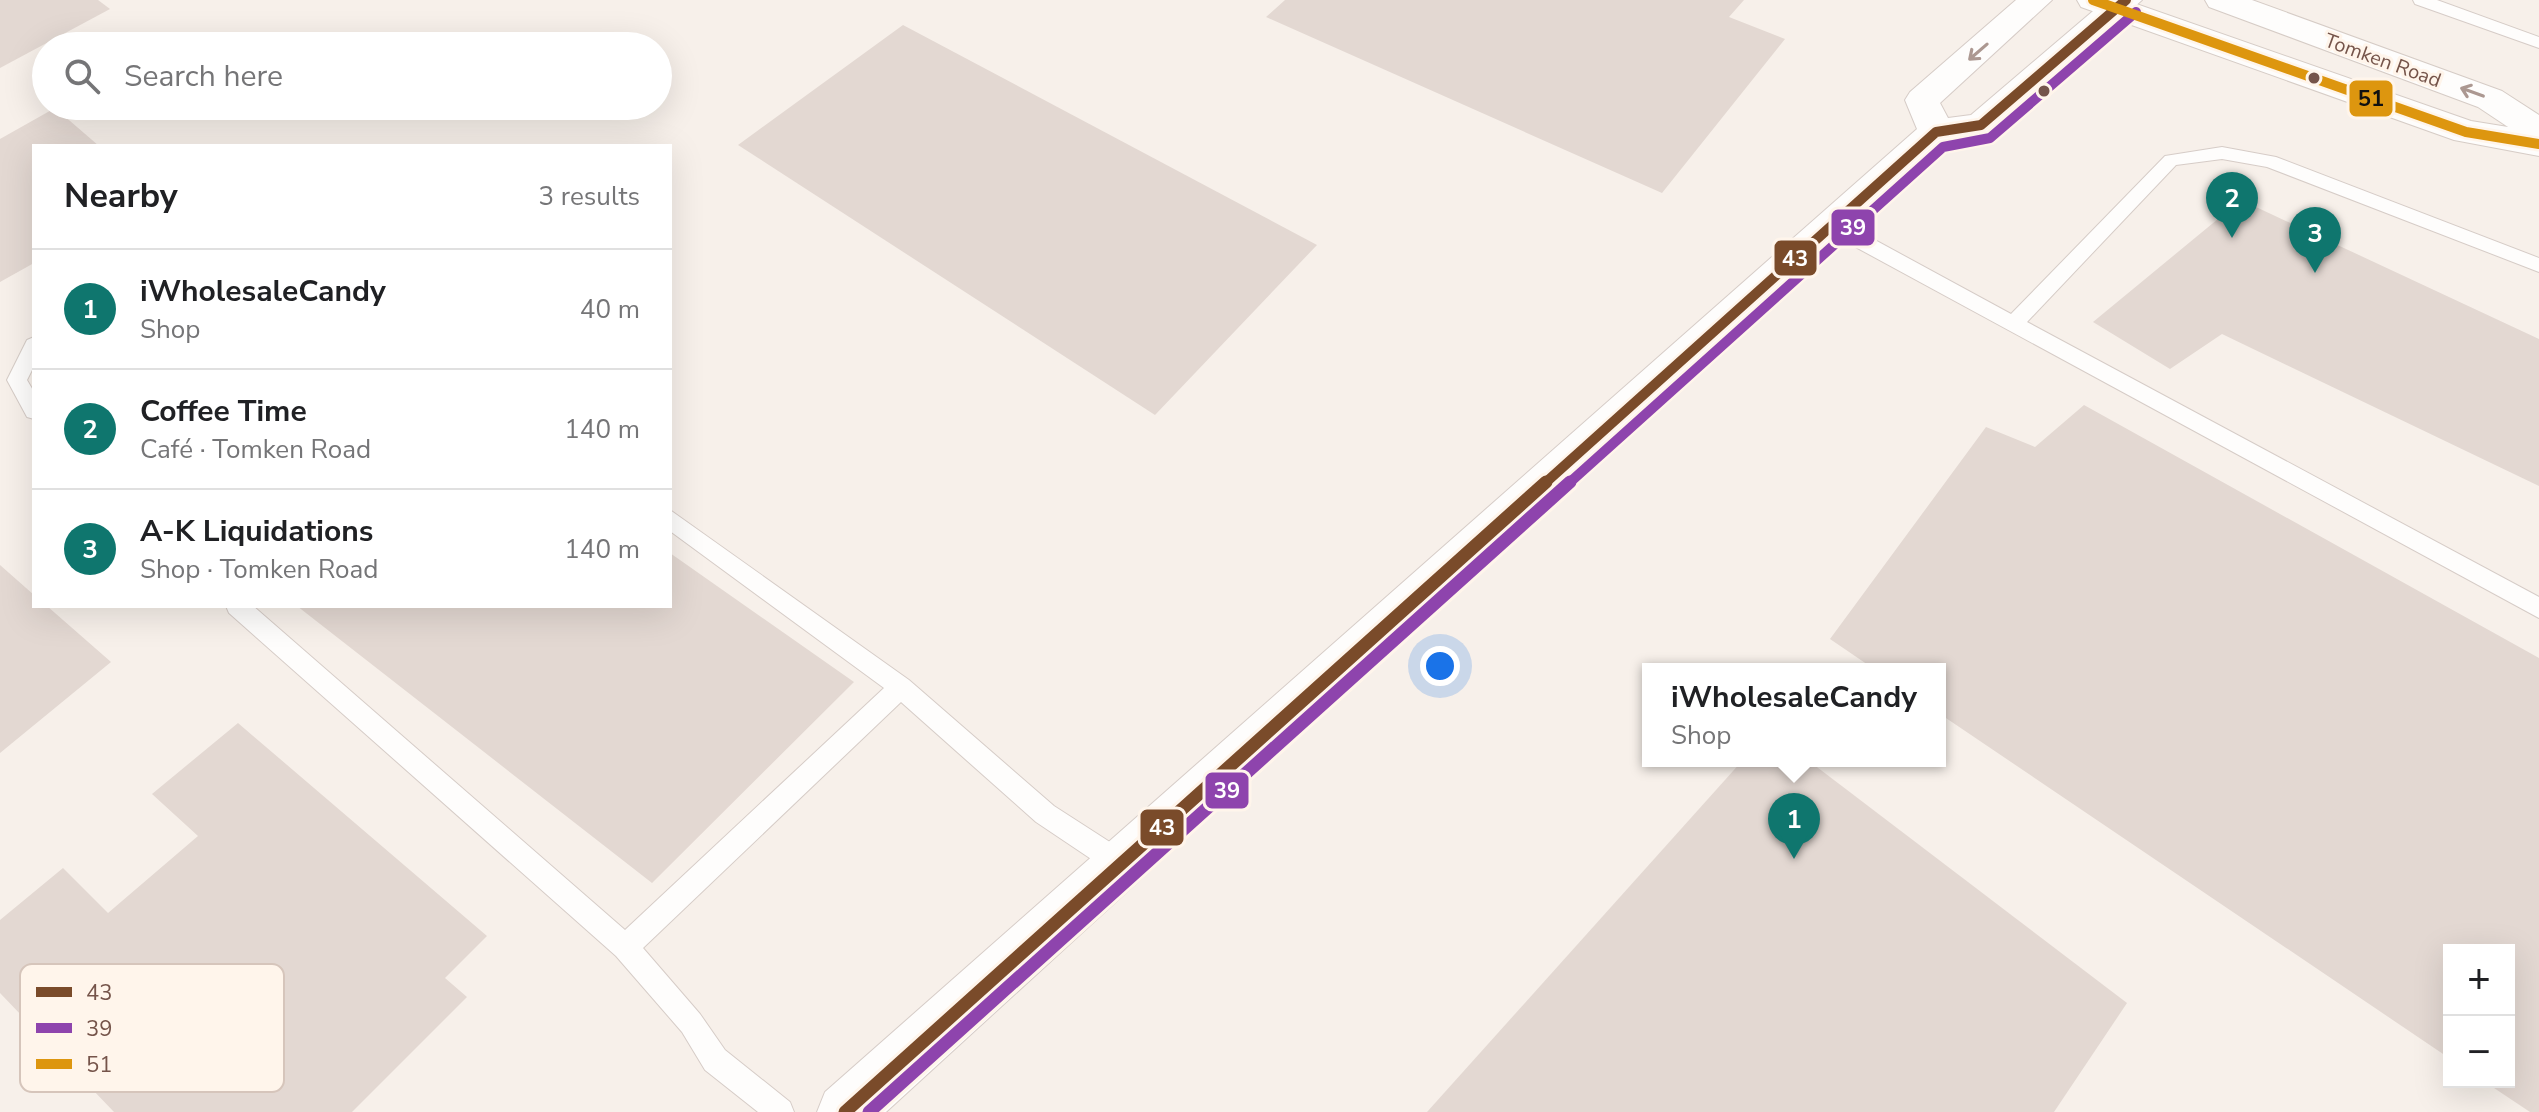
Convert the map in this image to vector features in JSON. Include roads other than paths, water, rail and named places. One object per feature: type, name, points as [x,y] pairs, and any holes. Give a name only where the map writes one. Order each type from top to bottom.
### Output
[{"type":"street","points":[[1936,132],[1922,100],[2036,0]]},
{"type":"street","name":"Tomken Road","points":[[2221,0],[2490,99],[2539,131]]},
{"type":"street","points":[[845,1112],[1936,132],[1981,125],[2112,3]]},
{"type":"street","name":"Tomken Road","points":[[2112,3],[2466,132],[2539,144]]},
{"type":"lane","points":[[2421,0],[2539,43]]},
{"type":"lane","points":[[2013,324],[2171,160],[2222,153],[2270,161],[2539,265]]},
{"type":"lane","points":[[1833,226],[2539,608]]},
{"type":"lane","points":[[32,349],[17,380],[32,407]]},
{"type":"lane","points":[[672,520],[901,687],[1045,814],[1121,864]]},
{"type":"lane","points":[[239,608],[625,947],[691,1023],[715,1060],[780,1112]]},
{"type":"lane","points":[[625,947],[901,687]]},
{"type":"place","name":"Coffee Time","points":[[2232,238]]},
{"type":"place","name":"A-K Liquidations","points":[[2315,273]]},
{"type":"place","name":"iWholesaleCandy","points":[[1794,859]]}]
